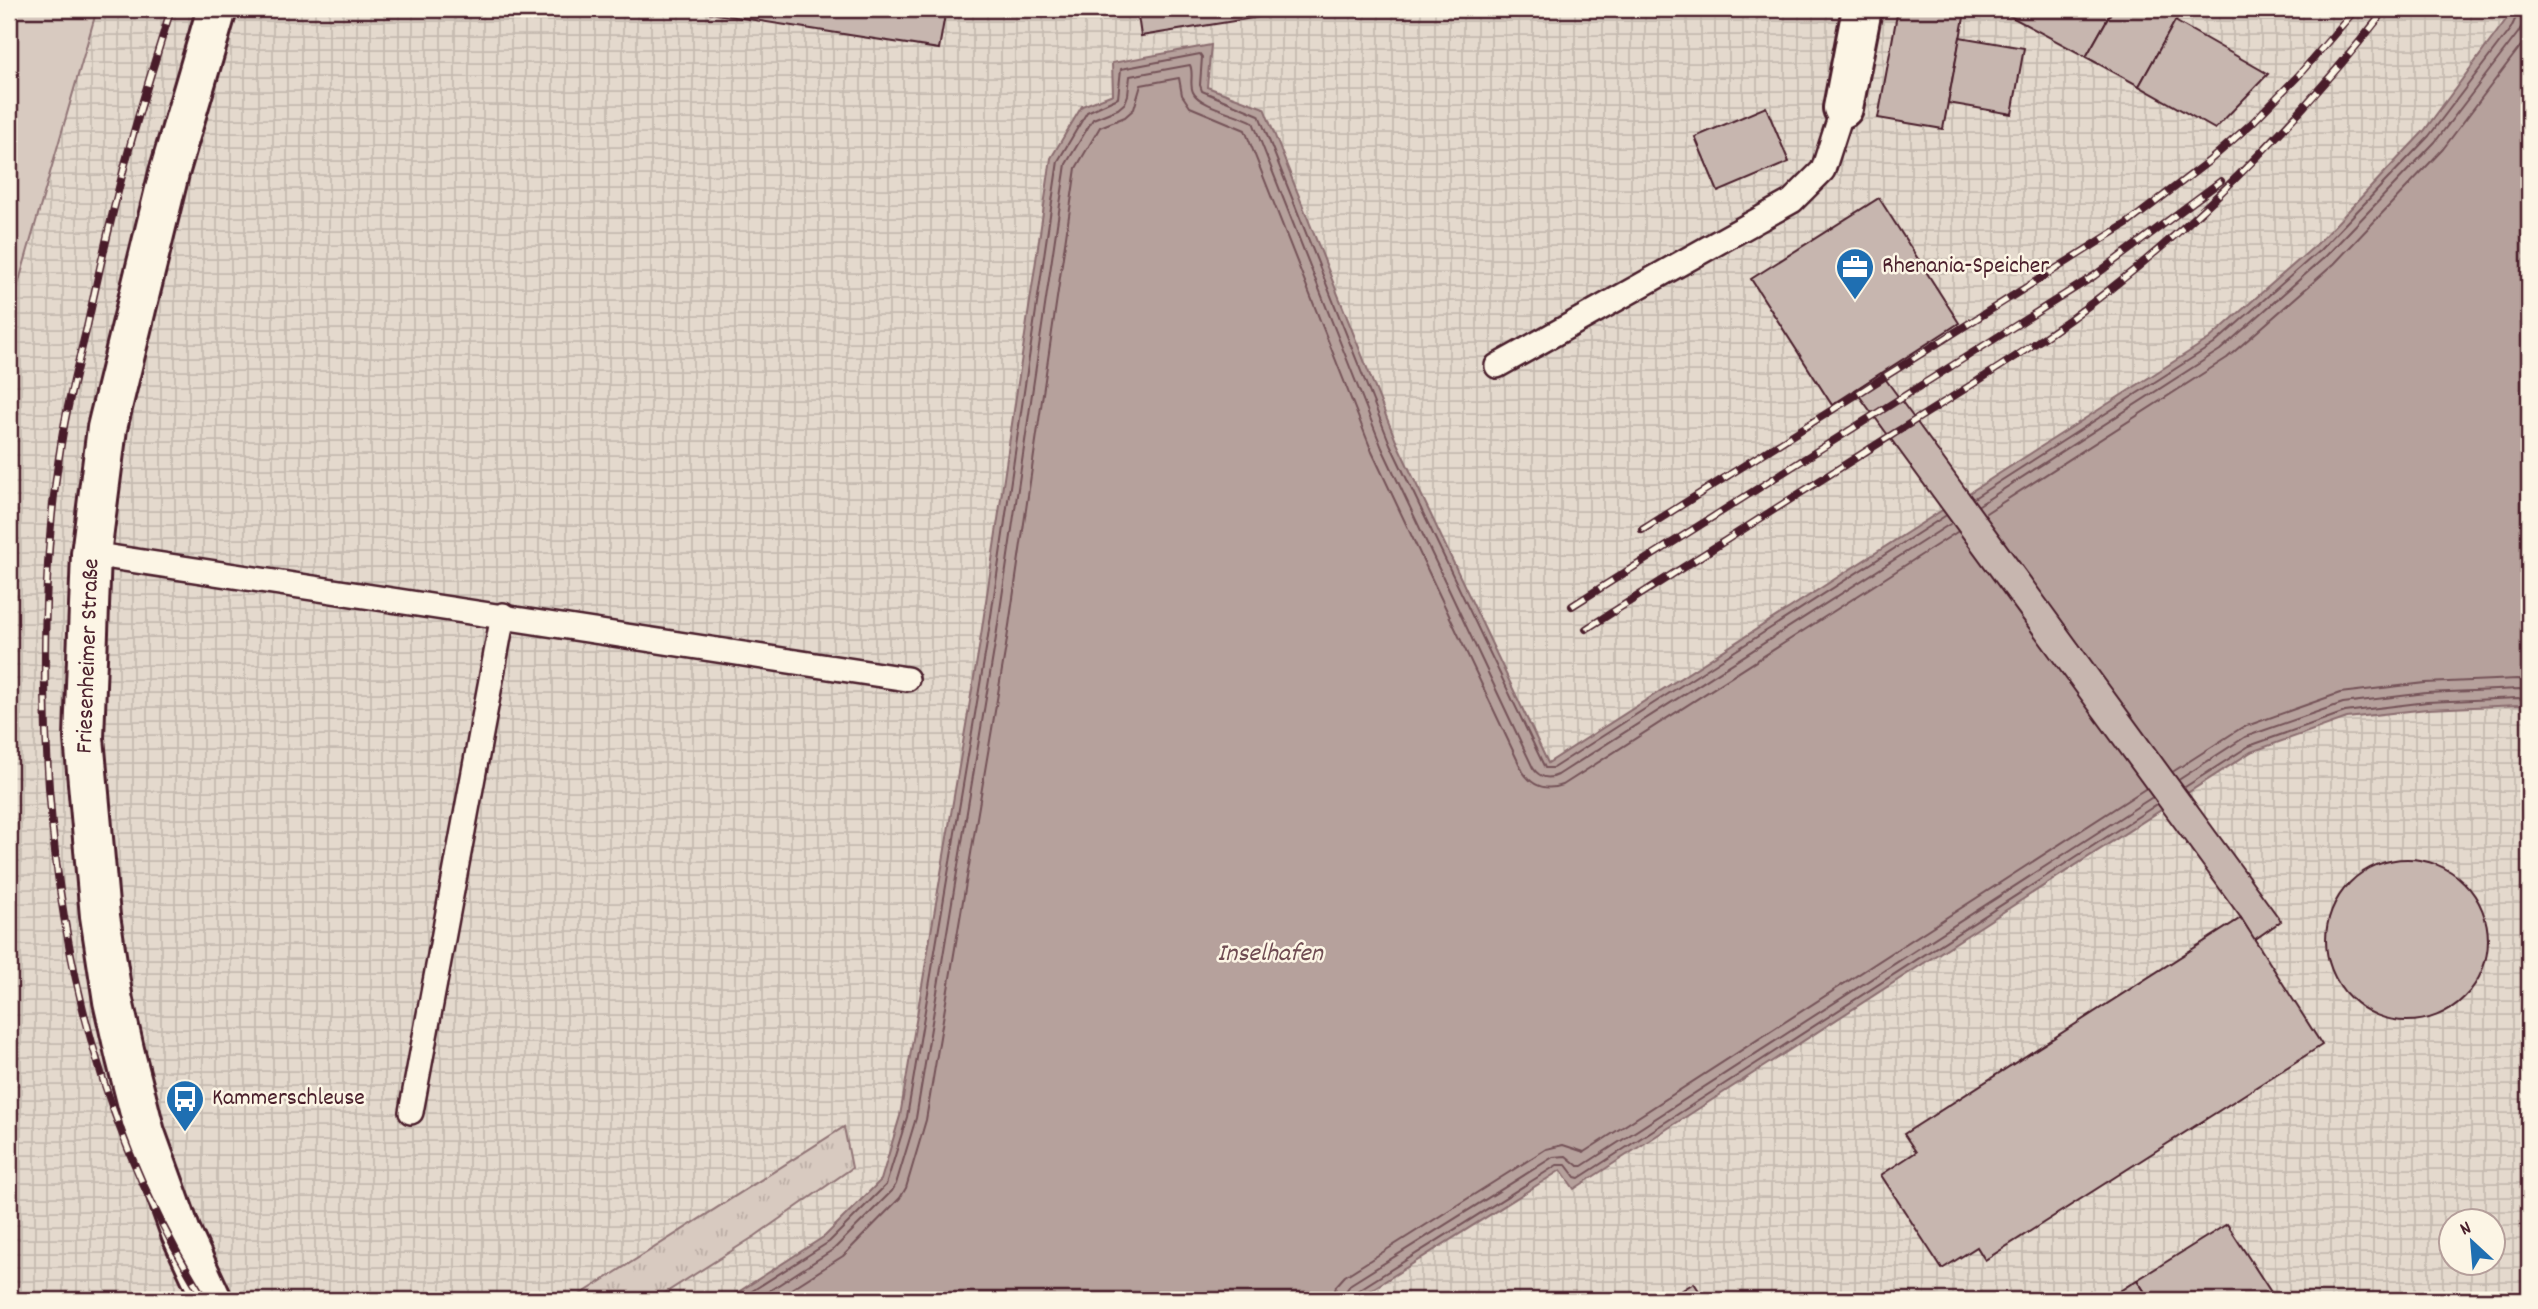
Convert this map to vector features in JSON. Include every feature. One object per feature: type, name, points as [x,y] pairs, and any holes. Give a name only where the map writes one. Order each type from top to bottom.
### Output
[{"type":"street","name":"Friesenheimer Straße","points":[[212,1300],[181,1233],[145,1133],[113,1001],[100,916],[84,738],[91,554],[107,428],[169,173],[217,9]]},
{"type":"street","points":[[1843,108],[1862,9]]},
{"type":"lane","points":[[1497,366],[1792,201],[1823,170],[1843,108]]},
{"type":"lane","points":[[91,554],[907,679]]},
{"type":"lane","points":[[411,1112],[503,615]]},
{"type":"shaded area","points":[[97,9],[2514,9],[2424,131],[2316,245],[2209,339],[1548,763],[1396,441],[1264,109],[1207,87],[1210,46],[1113,94],[1082,106],[1051,158],[980,642],[900,1116],[881,1180],[825,1236],[726,1300],[9,1300],[9,316]]},
{"type":"shaded area","points":[[2519,705],[2529,708],[2529,1300],[1355,1300],[1562,1170],[1575,1189],[2251,752],[2347,718],[2427,709]]},
{"type":"green space","points":[[9,9],[97,9],[9,316]]},
{"type":"green space","points":[[844,1127],[852,1168],[755,1236],[654,1300],[572,1300]]},
{"type":"water","name":"Inselhafen","points":[[2514,9],[2529,9],[2529,708],[2519,705],[2427,709],[2347,718],[2251,752],[1574,1189],[1561,1170],[1355,1300],[726,1300],[825,1236],[881,1180],[900,1116],[980,642],[1051,158],[1082,106],[1113,94],[1112,63],[1211,45],[1207,87],[1264,108],[1396,441],[1548,763],[2209,339],[2316,245],[2424,131]]},
{"type":"building","points":[[684,9],[946,9],[939,49]]},
{"type":"building","points":[[1137,9],[1258,9],[1259,17],[1141,36]]},
{"type":"building","points":[[1898,9],[1946,9],[1965,12],[1943,129],[1878,118]]},
{"type":"building","points":[[1997,9],[2113,9],[2086,57]]},
{"type":"building","points":[[2113,9],[2182,9],[2139,86],[2086,57]]},
{"type":"building","points":[[2175,21],[2268,74],[2215,129],[2139,86]]},
{"type":"building","points":[[1960,37],[2024,48],[2012,114],[1948,103]]},
{"type":"building","points":[[1766,107],[1789,162],[1718,192],[1695,137]]},
{"type":"building","name":"Rhenania-Speicher","points":[[1879,198],[1959,323],[1832,405],[1751,279]]},
{"type":"building","points":[[1881,373],[2281,921],[2254,940],[2241,918],[1855,390]]},
{"type":"building","points":[[2407,859],[2438,865],[2452,872],[2464,883],[2475,895],[2482,909],[2488,940],[2482,971],[2475,985],[2464,997],[2452,1008],[2438,1015],[2407,1021],[2376,1015],[2362,1008],[2350,997],[2339,985],[2332,971],[2326,940],[2332,909],[2339,895],[2350,883],[2362,872],[2376,865]]},
{"type":"building","points":[[2241,918],[2322,1045],[1985,1260],[1977,1247],[1942,1269],[1881,1175],[1916,1152],[1904,1134]]},
{"type":"building","points":[[2227,1224],[2276,1300],[2150,1300],[2137,1280]]},
{"type":"building","points":[[2137,1280],[2150,1300],[2106,1300]]},
{"type":"building","points":[[1694,1283],[1705,1300],[1666,1300]]},
{"type":"railway","points":[[171,9],[122,176],[64,424],[53,501],[48,565],[45,692],[55,852],[66,931],[83,1008],[104,1083],[131,1157],[165,1230],[205,1300]]},
{"type":"railway","points":[[1642,530],[2128,223],[2209,161],[2252,123],[2298,76],[2356,9]]},
{"type":"railway","points":[[1586,629],[2005,363],[2109,290],[2185,226],[2256,158],[2323,85],[2386,9]]},
{"type":"railway","points":[[1572,606],[2094,276],[2221,181]]},
{"type":"place","name":"Rhenania-Speicher","points":[[1855,301]]},
{"type":"place","name":"Kammerschleuse","points":[[185,1133]]}]
